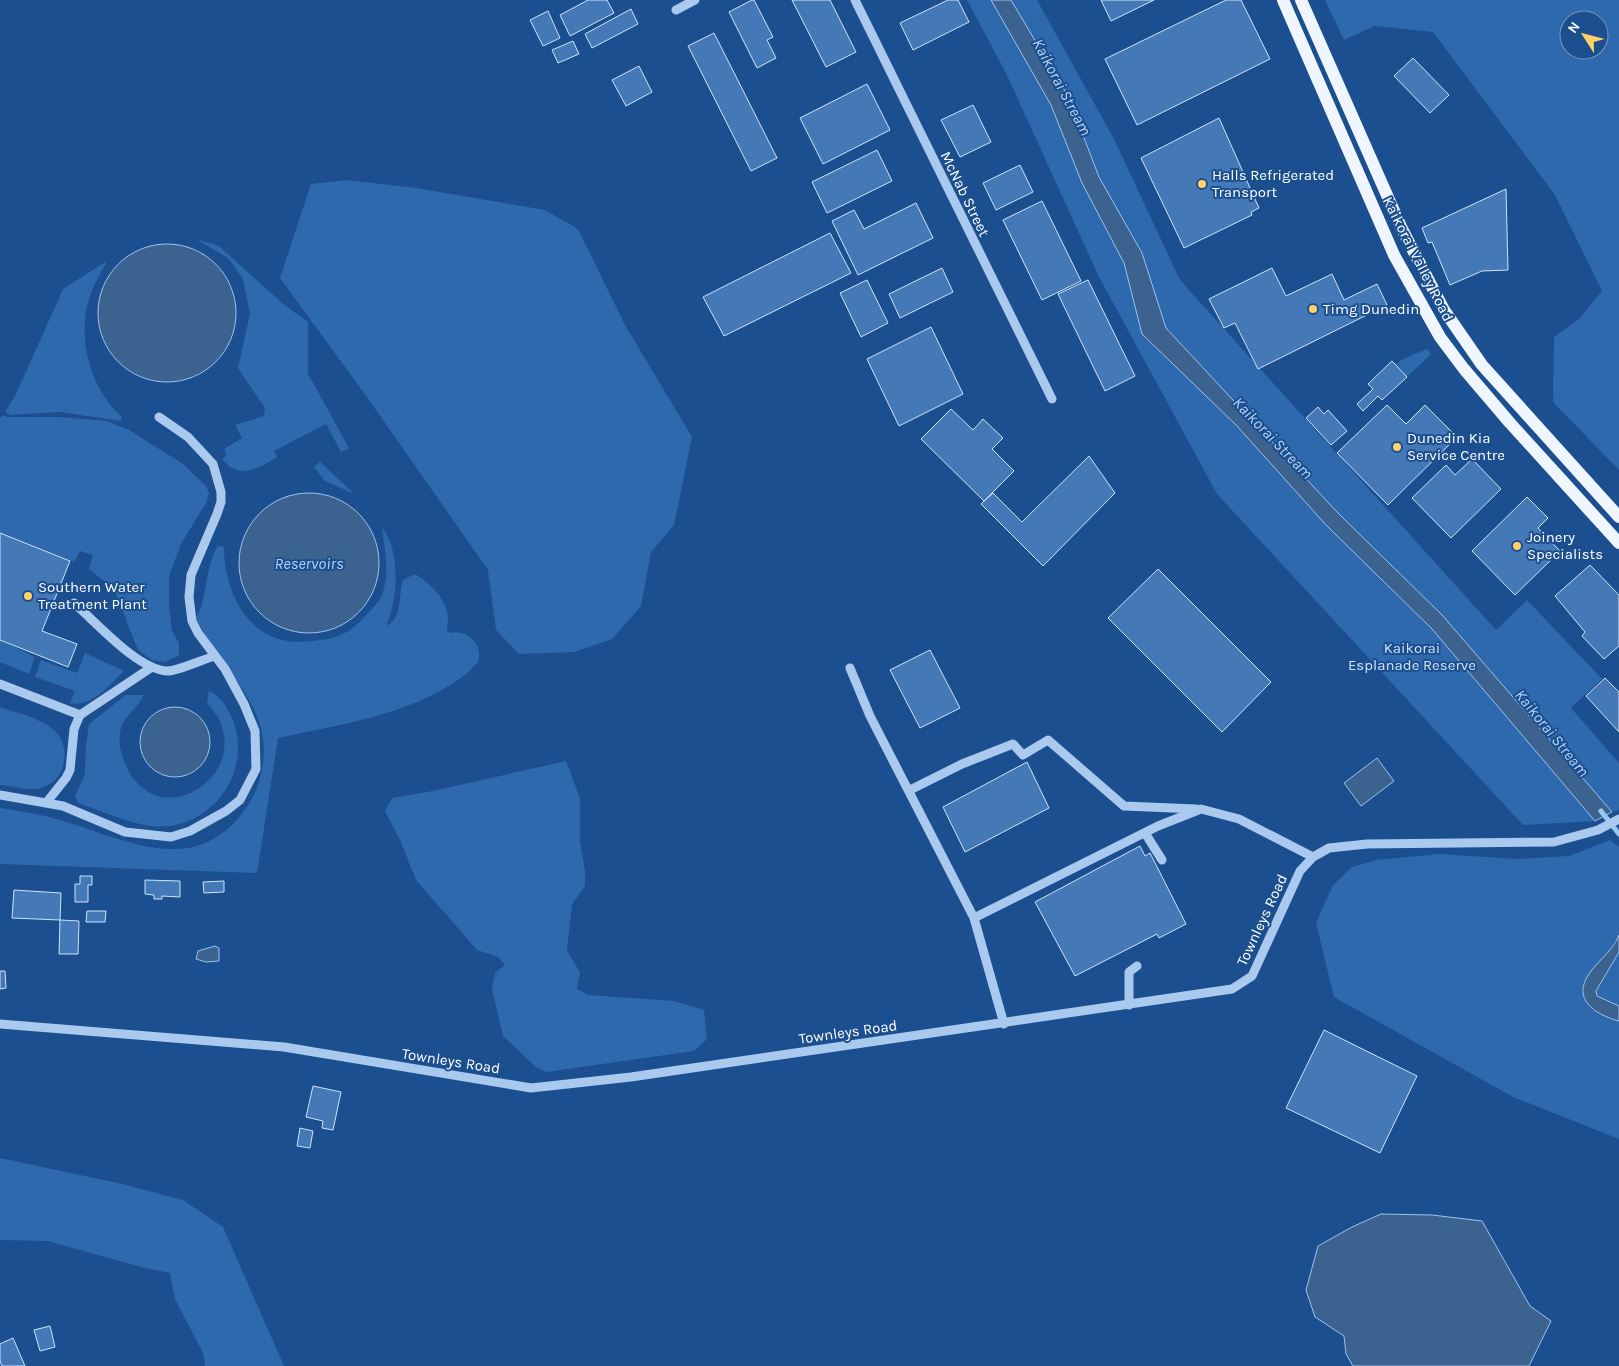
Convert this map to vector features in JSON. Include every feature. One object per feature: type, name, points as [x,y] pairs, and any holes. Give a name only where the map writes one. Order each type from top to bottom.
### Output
[{"type":"main road","name":"Kaikorai Valley Road","points":[[1282,0],[1394,255],[1440,337],[1464,369],[1510,423],[1619,543]]},
{"type":"main road","name":"Kaikorai Valley Road","points":[[1301,0],[1401,227],[1444,310],[1482,365],[1619,517]]},
{"type":"street","points":[[676,10],[695,0]]},
{"type":"street","name":"McNab Street","points":[[855,0],[1052,399]]},
{"type":"street","points":[[0,795],[63,806],[125,832],[171,837],[198,827],[226,811],[240,800],[256,769],[255,732],[244,704],[192,621],[189,597],[191,575],[217,514],[221,502],[221,492],[213,464],[188,438],[159,417]]},
{"type":"street","points":[[74,603],[136,659],[152,667],[169,671],[215,656]]},
{"type":"street","points":[[46,803],[70,770],[74,729],[80,715],[152,667]]},
{"type":"street","points":[[850,668],[870,716],[910,790],[974,918],[1004,1024]]},
{"type":"street","points":[[0,684],[80,715]]},
{"type":"street","points":[[910,790],[962,764],[1013,744],[1023,755],[1048,740],[1124,806],[1201,809],[1239,819],[1313,857]]},
{"type":"street","points":[[974,918],[1145,833],[1201,809]]},
{"type":"street","name":"Townleys Road","points":[[0,1024],[284,1047],[531,1088],[631,1077],[1004,1024],[1232,989],[1252,976],[1300,872],[1313,857],[1329,848],[1368,844],[1554,842],[1598,830],[1619,819]]},
{"type":"street","points":[[1145,833],[1162,860]]},
{"type":"street","points":[[1130,1005],[1129,972],[1137,966]]},
{"type":"green space","name":"Kaikorai Esplanade Reserve","points":[[967,0],[991,0],[1051,105],[1082,183],[1124,263],[1142,334],[1237,426],[1326,525],[1432,629],[1595,821],[1523,825],[1217,494],[1099,277],[1006,73]]},
{"type":"green space","name":"Kaikorai Esplanade Reserve","points":[[1011,0],[1037,0],[1114,139],[1180,280],[1496,630],[1527,600],[1602,679],[1571,708],[1619,763],[1619,810],[1612,812],[1443,616],[1338,513],[1166,328],[1142,253],[1099,177],[1068,96]]},
{"type":"green space","points":[[1325,0],[1619,0],[1619,470],[1553,402],[1554,337],[1579,319],[1602,291],[1555,195],[1433,32],[1375,26],[1344,40]]},
{"type":"green space","points":[[346,180],[416,188],[545,210],[578,229],[625,325],[692,437],[674,525],[651,552],[641,606],[612,639],[574,652],[519,654],[496,630],[488,570],[364,393],[280,278],[311,184]]},
{"type":"green space","points":[[196,239],[219,246],[283,304],[308,322],[308,374],[349,448],[341,452],[326,424],[274,451],[277,457],[256,468],[242,471],[235,470],[222,459],[227,455],[224,449],[242,438],[235,425],[264,416],[265,408],[238,368],[250,314],[243,279],[228,258]]},
{"type":"green space","points":[[107,261],[90,296],[86,311],[85,344],[94,376],[101,391],[121,416],[121,421],[60,412],[11,415],[5,412],[16,394],[63,289]]},
{"type":"green space","points":[[1427,349],[1431,354],[1407,377],[1396,364],[1403,359]]},
{"type":"green space","points":[[3,415],[7,417],[60,417],[106,421],[129,430],[183,464],[206,486],[209,493],[206,503],[181,544],[169,576],[169,606],[172,631],[179,643],[179,655],[165,662],[152,660],[138,650],[114,589],[89,569],[93,555],[80,551],[74,562],[0,533],[0,419]]},
{"type":"green space","points":[[320,462],[354,494],[325,481],[314,467]]},
{"type":"green space","points":[[382,528],[392,549],[396,576],[393,603],[386,626],[395,618],[398,612],[403,580],[415,574],[437,592],[445,604],[448,618],[447,631],[462,633],[471,638],[478,648],[479,659],[472,669],[440,691],[396,710],[350,723],[278,738],[257,873],[0,864],[0,808],[52,818],[136,844],[161,848],[184,848],[207,842],[228,828],[248,805],[253,796],[263,766],[264,746],[260,725],[254,710],[239,684],[211,645],[196,617],[202,605],[210,564],[218,546],[224,547],[227,576],[238,604],[246,616],[268,635],[287,641],[306,642],[328,639],[348,631],[377,604],[383,590],[386,573],[386,555]]},
{"type":"green space","points":[[0,640],[35,657],[29,674],[0,662]]},
{"type":"green space","points":[[85,653],[124,671],[100,694],[85,702],[78,704],[70,703],[75,691],[35,677],[41,660],[77,673]]},
{"type":"green space","points":[[209,691],[216,695],[227,708],[237,734],[238,752],[235,770],[228,786],[218,801],[188,821],[159,827],[135,823],[78,803],[75,796],[85,774],[89,724],[126,695],[143,695],[121,727],[120,747],[128,770],[144,789],[164,797],[185,795],[203,785],[217,769],[224,749],[222,726],[207,703]]},
{"type":"green space","points":[[0,707],[42,722],[59,736],[63,744],[64,760],[58,776],[53,782],[35,789],[0,785]]},
{"type":"green space","points":[[566,761],[580,798],[580,842],[585,871],[585,886],[572,904],[567,951],[580,972],[577,989],[588,995],[674,1001],[704,1010],[707,1039],[694,1051],[546,1072],[536,1067],[503,1036],[492,989],[495,973],[505,965],[498,957],[477,950],[416,880],[400,840],[385,811],[392,798],[433,791]]},
{"type":"green space","points":[[1610,840],[1619,847],[1619,935],[1602,961],[1592,970],[1591,1009],[1619,1021],[1619,1139],[1513,1097],[1334,997],[1316,923],[1333,885],[1352,867],[1376,860],[1440,854],[1516,859],[1569,856]]},
{"type":"green space","points":[[1619,952],[1619,1006],[1597,996],[1596,991]]},
{"type":"green space","points":[[0,1158],[118,1183],[183,1200],[223,1227],[284,1366],[205,1366],[203,1353],[175,1299],[170,1273],[141,1267],[48,1241],[0,1240]]},
{"type":"water","points":[[991,0],[1011,0],[1068,96],[1099,177],[1142,253],[1166,328],[1338,513],[1443,616],[1612,812],[1595,821],[1432,629],[1326,525],[1237,426],[1142,334],[1124,263],[1082,183],[1051,105]]},
{"type":"water","points":[[167,244],[181,245],[194,249],[206,255],[216,264],[225,274],[231,286],[235,299],[235,327],[231,340],[225,352],[216,362],[206,371],[194,377],[181,381],[167,382],[153,381],[140,377],[128,371],[118,362],[109,352],[103,340],[99,327],[98,313],[99,299],[103,286],[109,274],[118,264],[128,255],[140,249],[153,245]]},
{"type":"water","name":"Reservoirs","points":[[309,493],[323,494],[336,498],[359,513],[374,536],[378,549],[378,577],[374,590],[359,613],[336,628],[323,632],[309,633],[295,632],[282,628],[259,613],[244,590],[240,577],[239,563],[240,549],[244,536],[259,513],[282,498],[295,494]]},
{"type":"water","points":[[175,707],[188,710],[200,717],[207,729],[210,742],[207,755],[200,767],[188,774],[175,777],[162,774],[150,767],[143,755],[140,742],[143,729],[150,717],[162,710]]},
{"type":"water","points":[[1377,758],[1394,781],[1361,806],[1344,783]]},
{"type":"water","points":[[1619,935],[1619,952],[1596,991],[1597,996],[1619,1006],[1619,1021],[1604,1016],[1591,1007],[1583,995],[1583,987],[1589,973],[1612,947]]},
{"type":"water","points":[[215,946],[219,948],[219,961],[206,962],[196,959],[198,951]]},
{"type":"water","points":[[1381,1214],[1432,1215],[1482,1221],[1530,1306],[1551,1321],[1529,1366],[1353,1366],[1346,1354],[1344,1336],[1315,1317],[1306,1290],[1318,1246],[1352,1227]]},
{"type":"building","points":[[588,0],[607,0],[614,13],[570,36],[560,15]]},
{"type":"building","points":[[754,0],[773,37],[767,40],[776,58],[757,68],[729,12]]},
{"type":"building","points":[[792,0],[830,0],[856,52],[826,67]]},
{"type":"building","points":[[948,0],[958,0],[969,22],[913,50],[900,23]]},
{"type":"building","points":[[1101,0],[1154,0],[1111,21]]},
{"type":"building","points":[[1226,0],[1241,0],[1270,59],[1137,125],[1105,59]]},
{"type":"building","points":[[631,9],[638,24],[592,48],[585,34]]},
{"type":"building","points":[[548,11],[560,38],[543,46],[530,20]]},
{"type":"building","points":[[714,33],[777,158],[751,171],[688,46]]},
{"type":"building","points":[[573,41],[579,54],[558,63],[552,50]]},
{"type":"building","points":[[1413,58],[1449,95],[1430,113],[1394,76]]},
{"type":"building","points":[[639,66],[652,92],[626,106],[612,80]]},
{"type":"building","points":[[867,84],[890,130],[823,164],[800,118]]},
{"type":"building","points":[[973,105],[991,142],[960,157],[941,120]]},
{"type":"building","points":[[1219,118],[1259,208],[1251,212],[1252,215],[1184,248],[1141,158]]},
{"type":"building","points":[[877,150],[892,181],[827,213],[812,182]]},
{"type":"building","points":[[1020,165],[1033,192],[996,210],[983,183]]},
{"type":"building","points":[[1506,189],[1508,270],[1482,271],[1450,285],[1432,242],[1428,243],[1422,228]]},
{"type":"building","points":[[1042,201],[1081,281],[1042,300],[1003,220]]},
{"type":"building","points":[[916,203],[933,238],[858,275],[832,221],[854,210],[864,229]]},
{"type":"building","points":[[830,233],[851,273],[724,336],[703,297]]},
{"type":"building","points":[[942,268],[953,292],[900,318],[889,294]]},
{"type":"building","points":[[1272,268],[1286,296],[1332,274],[1344,300],[1377,284],[1387,305],[1258,369],[1235,323],[1224,328],[1209,299]]},
{"type":"building","points":[[867,280],[888,323],[861,337],[840,293]]},
{"type":"building","points":[[1088,280],[1135,376],[1105,391],[1058,294]]},
{"type":"building","points":[[931,327],[963,394],[899,426],[867,359]]},
{"type":"building","points":[[1392,361],[1407,377],[1382,400],[1378,396],[1363,411],[1357,404],[1373,389],[1368,384]]},
{"type":"building","points":[[1387,405],[1406,424],[1425,405],[1457,437],[1388,505],[1337,453]]},
{"type":"building","points":[[1318,407],[1324,414],[1328,410],[1347,431],[1331,445],[1306,418]]},
{"type":"building","points":[[951,409],[973,430],[983,419],[1003,438],[992,449],[1014,471],[984,501],[921,439]]},
{"type":"building","points":[[1089,456],[1115,493],[1043,566],[981,504],[993,493],[1022,522]]},
{"type":"building","points":[[1472,459],[1501,489],[1451,538],[1412,498],[1446,465],[1455,475]]},
{"type":"building","points":[[1527,497],[1548,518],[1538,528],[1560,551],[1515,595],[1472,551]]},
{"type":"building","name":"Southern Water Treatment Plant","points":[[0,533],[70,561],[42,631],[77,644],[68,667],[0,640]]},
{"type":"building","points":[[1590,565],[1619,595],[1619,646],[1604,659],[1582,636],[1585,632],[1555,596]]},
{"type":"building","points":[[1158,569],[1271,682],[1222,732],[1108,618]]},
{"type":"building","points":[[930,650],[960,708],[920,728],[890,670]]},
{"type":"building","points":[[1605,678],[1619,692],[1619,732],[1586,696]]},
{"type":"building","points":[[1027,762],[1049,808],[965,852],[943,807]]},
{"type":"building","points":[[1140,846],[1145,856],[1150,853],[1186,924],[1159,938],[1157,934],[1075,976],[1035,902]]},
{"type":"building","points":[[80,876],[92,876],[92,885],[88,885],[88,902],[75,902],[75,884],[80,884]]},
{"type":"building","points":[[145,880],[180,881],[180,897],[162,896],[162,899],[154,899],[154,895],[145,894]]},
{"type":"building","points":[[224,881],[224,892],[204,893],[203,882]]},
{"type":"building","points":[[14,890],[61,893],[60,920],[12,918]]},
{"type":"building","points":[[87,911],[106,911],[105,922],[86,922]]},
{"type":"building","points":[[60,920],[79,921],[78,954],[59,954]]},
{"type":"building","points":[[0,971],[5,971],[6,988],[0,989]]},
{"type":"building","points":[[1324,1030],[1417,1076],[1380,1153],[1286,1108]]},
{"type":"building","points":[[313,1086],[341,1092],[333,1130],[322,1128],[323,1121],[306,1117]]},
{"type":"building","points":[[300,1128],[313,1131],[310,1148],[297,1146]]},
{"type":"building","points":[[50,1326],[55,1347],[40,1351],[34,1330]]},
{"type":"building","points":[[13,1338],[25,1366],[2,1366],[0,1361],[0,1344]]},
{"type":"waterway","name":"Kaikorai Stream","points":[[1601,811],[1619,834]]},
{"type":"place","name":"Halls Refrigerated Transport","points":[[1202,184]]},
{"type":"place","name":"Timg Dunedin","points":[[1313,309]]},
{"type":"place","name":"Dunedin Kia Service Centre","points":[[1397,447]]},
{"type":"place","name":"Joinery Specialists","points":[[1517,546]]},
{"type":"place","name":"Southern Water Treatment Plant","points":[[28,596]]}]
